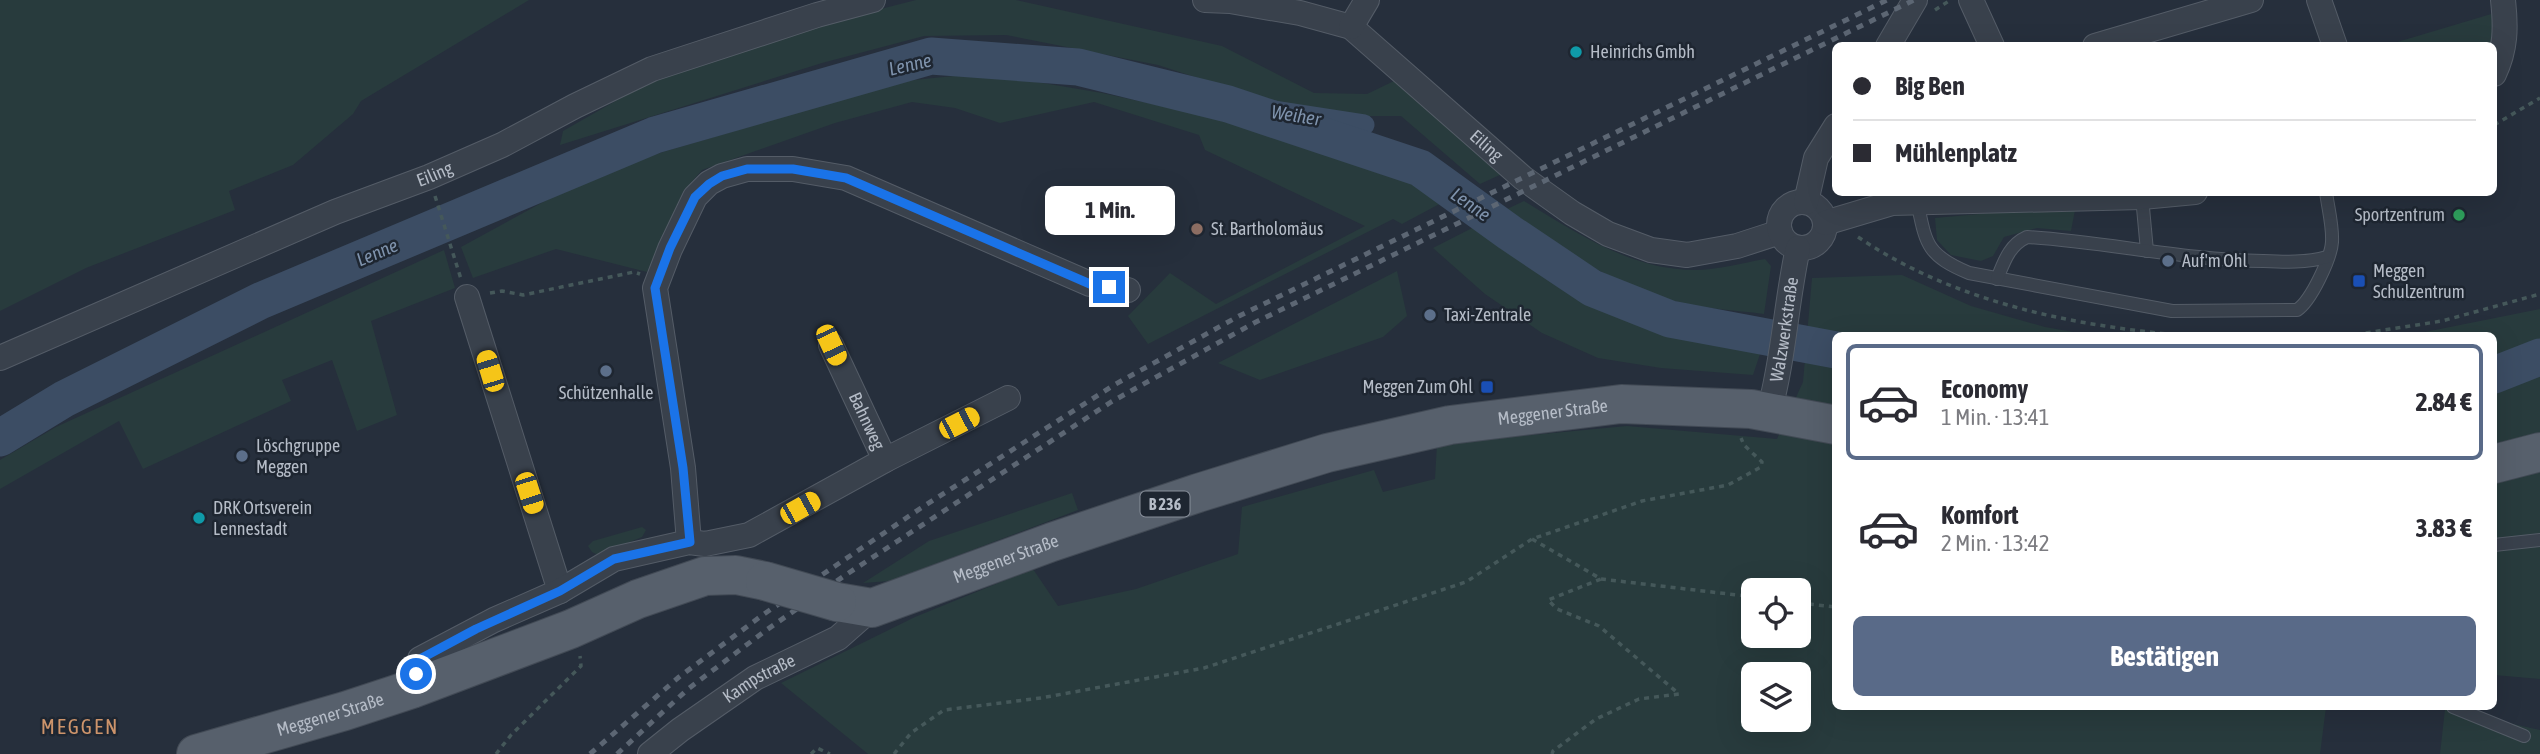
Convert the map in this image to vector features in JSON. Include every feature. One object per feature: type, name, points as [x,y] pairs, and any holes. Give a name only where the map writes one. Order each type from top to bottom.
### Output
[{"type":"main road","name":"Meggener Straße","points":[[196,754],[412,689],[571,629],[638,599],[705,576],[736,575],[765,581],[849,616],[1052,542],[1198,493],[1327,453],[1466,422],[1621,404],[1763,400],[1832,424]]},
{"type":"main road","points":[[2497,463],[2540,452]]},
{"type":"street","name":"Eiling","points":[[0,358],[309,223],[429,177],[502,145],[652,69],[817,15],[873,0]]},
{"type":"street","name":"Eiling","points":[[1205,0],[1230,1],[1300,13],[1351,27],[1523,178],[1572,214],[1608,234],[1651,250],[1687,255],[1789,240]]},
{"type":"street","points":[[1351,27],[1367,0]]},
{"type":"street","points":[[1890,42],[1914,0]]},
{"type":"street","points":[[1971,0],[1990,42]]},
{"type":"street","points":[[2109,42],[2251,0]]},
{"type":"street","points":[[2319,0],[2334,42]]},
{"type":"street","points":[[2497,68],[2506,32],[2503,0]]},
{"type":"street","points":[[1806,202],[1816,158],[1832,132]]},
{"type":"street","points":[[690,542],[683,468],[655,288],[670,248],[695,197],[722,176],[747,169],[793,169],[846,178],[1090,284],[1128,290]]},
{"type":"street","points":[[1825,223],[1892,203],[2022,196],[2153,196]]},
{"type":"street","points":[[1806,202],[1821,212],[1825,230],[1818,242],[1805,248],[1789,240],[1780,219],[1787,207],[1793,203],[1806,202]]},
{"type":"street","name":"Walzwerkstraße","points":[[1763,400],[1792,274],[1789,240]]},
{"type":"street","points":[[467,297],[560,591]]},
{"type":"street","name":"Bahnweg","points":[[831,345],[885,460]]},
{"type":"street","points":[[412,689],[420,659],[560,591],[614,559],[690,542],[705,544],[748,535],[885,460],[1008,398]]},
{"type":"street","name":"Kampstraße","points":[[650,754],[680,730],[849,616]]},
{"type":"lane","points":[[1917,201],[1924,236],[1933,253],[1946,263],[1969,273],[2172,311],[2297,310],[2315,290],[2332,244],[2326,196]]},
{"type":"lane","points":[[2142,197],[2147,251]]},
{"type":"lane","points":[[1997,279],[2009,252],[2027,237],[2083,241],[2215,261],[2311,262],[2327,257]]},
{"type":"lane","points":[[2497,545],[2540,540]]},
{"type":"lane","points":[[2460,710],[2524,736]]},
{"type":"path","points":[[2497,123],[2540,98]]},
{"type":"path","points":[[434,193],[467,297],[502,291],[523,295],[634,272],[659,279]]},
{"type":"path","points":[[2372,332],[2442,321],[2540,294]]},
{"type":"path","points":[[894,754],[911,733],[944,710],[1041,698],[1204,668],[1466,582],[1532,538],[1642,501],[1728,485],[1762,467],[1762,462],[1744,445],[1741,438],[1763,400]]},
{"type":"path","points":[[1532,538],[1601,579],[1741,595]]},
{"type":"path","points":[[1552,754],[1596,719],[1639,699],[1679,694],[1599,626],[1558,609],[1548,600],[1601,579]]},
{"type":"path","points":[[1811,604],[1832,607]]},
{"type":"path","points":[[496,754],[510,735],[581,666],[580,645],[571,629]]},
{"type":"path","points":[[811,754],[817,748],[830,754]]},
{"type":"shaded area","points":[[0,0],[529,0],[361,101],[353,114],[293,165],[229,191],[235,210],[86,268],[0,311]]},
{"type":"shaded area","points":[[916,0],[1016,0],[1222,46],[1314,93],[1367,94],[1394,81],[1502,174],[1480,184],[1401,116],[1338,116],[1278,104],[1158,65],[1006,35],[924,36],[822,63],[560,145],[563,131],[654,79],[857,15]]},
{"type":"shaded area","points":[[2498,12],[2494,42],[2397,42]]},
{"type":"shaded area","points":[[983,73],[1102,93],[1203,115],[1403,177],[1445,201],[1402,224],[1393,219],[1148,344],[1128,316],[1170,273],[1216,304],[1365,226],[1205,150],[1199,135],[1094,102],[1000,123],[955,108],[912,102],[835,123],[702,170],[683,192],[647,272],[556,249],[473,278],[461,247],[589,177],[666,151],[904,81]]},
{"type":"shaded area","points":[[1524,201],[1585,237],[1627,257],[1649,264],[1704,270],[1765,259],[1771,266],[1764,314],[1685,304],[1628,285],[1565,251],[1505,210]]},
{"type":"shaded area","points":[[2075,210],[2071,231],[2037,228],[2004,237],[1993,256],[1981,261],[1951,255],[1937,240],[1935,218],[2011,211]]},
{"type":"shaded area","points":[[1480,224],[1578,292],[1631,318],[1688,336],[1763,345],[1753,375],[1661,368],[1598,358],[1542,333],[1485,294],[1433,248]]},
{"type":"shaded area","points":[[444,250],[455,288],[371,321],[397,415],[357,431],[332,360],[282,380],[291,401],[143,469],[119,421],[0,489],[0,460],[56,427]]},
{"type":"shaded area","points":[[1397,271],[1407,316],[1383,337],[1260,380],[1218,363]]},
{"type":"shaded area","points":[[1902,275],[1971,306],[2045,327],[2073,332],[1832,332],[1832,710],[2326,710],[2320,754],[868,754],[781,683],[915,617],[1033,569],[1058,606],[1136,589],[1238,554],[1242,507],[1374,470],[1383,492],[1435,479],[1437,444],[1627,426],[1777,439],[1803,382],[1812,278]]},
{"type":"shaded area","points":[[2540,309],[2540,534],[2497,541],[2497,332],[2425,332]]},
{"type":"shaded area","points":[[1072,493],[1078,510],[890,581],[863,583],[929,541]]},
{"type":"shaded area","points":[[642,527],[646,530],[642,537],[598,555],[588,546],[593,541]]},
{"type":"shaded area","points":[[2540,545],[2540,679],[2497,675],[2497,550]]},
{"type":"shaded area","points":[[2445,710],[2540,730],[2540,754],[2440,754]]},
{"type":"waterway","name":"Lenne","points":[[0,438],[64,399],[260,301],[655,135],[931,56],[1078,67],[1228,104],[1420,168],[1592,288],[1670,319],[1832,349]]},
{"type":"waterway","name":"Weiher","points":[[1228,104],[1364,125]]},
{"type":"waterway","name":"Lenne","points":[[2497,374],[2540,357]]},
{"type":"railway","points":[[590,754],[679,677],[764,614],[921,508],[1114,385],[1239,316],[1887,0]]},
{"type":"railway","points":[[617,754],[688,689],[765,631],[844,576],[1111,402],[1254,323],[1914,0]]},
{"type":"place","name":"Heinrichs Gmbh","points":[[1576,52]]},
{"type":"place","name":"Sportzentrum","points":[[2459,215]]},
{"type":"place","name":"St. Bartholomäus","points":[[1197,229]]},
{"type":"place","name":"Auf'm Ohl","points":[[2168,261]]},
{"type":"place","name":"Meggen Schulzentrum","points":[[2359,281]]},
{"type":"place","name":"Taxi-Zentrale","points":[[1430,315]]},
{"type":"place","name":"Schützenhalle","points":[[606,371]]},
{"type":"place","name":"Meggen Zum Ohl","points":[[1487,387]]},
{"type":"place","name":"Löschgruppe Meggen","points":[[242,456]]},
{"type":"place","name":"DRK Ortsverein Lennestadt","points":[[199,518]]},
{"type":"district","name":"MEGGEN","points":[[80,727]]},
{"type":"route","points":[[416,674],[420,659],[476,629],[560,591],[614,559],[690,542],[683,468],[655,288],[670,248],[695,197],[722,176],[747,169],[793,169],[846,178],[1090,284],[1109,287]]}]
